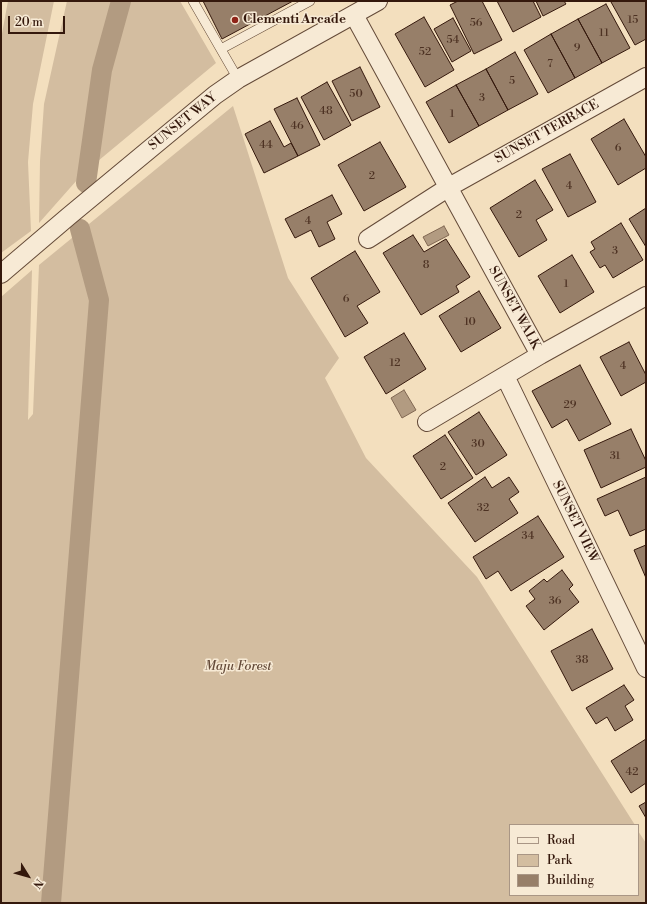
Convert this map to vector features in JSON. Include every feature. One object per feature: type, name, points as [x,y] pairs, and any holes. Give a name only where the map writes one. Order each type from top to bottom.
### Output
[{"type":"street","name":"SUNSET WAY","points":[[2,272],[215,95],[238,80],[378,1]]},
{"type":"street","name":"SUNSET WALK","points":[[354,14],[540,355],[427,422]]},
{"type":"street","name":"SUNSET TERRACE","points":[[449,187],[646,77]]},
{"type":"street","points":[[368,239],[449,187]]},
{"type":"street","points":[[540,355],[646,296]]},
{"type":"street","name":"SUNSET VIEW","points":[[505,376],[646,668]]},
{"type":"lane","points":[[193,1],[238,80]]},
{"type":"lane","points":[[221,49],[310,1]]},
{"type":"green space","points":[[8,1],[54,1],[33,104],[28,162],[31,231],[1,253],[1,39]]},
{"type":"green space","points":[[67,1],[116,1],[98,70],[85,171],[39,223],[40,161],[44,104]]},
{"type":"green space","points":[[124,1],[180,1],[216,63],[92,166],[106,69]]},
{"type":"green space","name":"Maju Forest","points":[[233,106],[288,278],[339,358],[325,378],[366,458],[477,577],[634,824],[509,824],[509,896],[639,896],[639,832],[646,843],[646,903],[1,903],[1,297],[32,270],[28,420],[33,414],[39,265]]},
{"type":"shaded area","points":[[444,226],[449,235],[428,246],[423,237]]},
{"type":"shaded area","points":[[404,390],[416,410],[402,418],[391,398]]},
{"type":"building","name":"Clementi Arcade","points":[[203,1],[293,1],[222,39]]},
{"type":"building","points":[[458,1],[482,1],[502,40],[474,54],[450,5]]},
{"type":"building","points":[[497,1],[533,1],[541,17],[513,32]]},
{"type":"building","points":[[536,1],[564,1],[566,4],[543,16]]},
{"type":"building","points":[[646,1],[646,39],[635,45],[611,2]]},
{"type":"building","points":[[606,4],[630,48],[602,63],[578,19]]},
{"type":"building","points":[[424,17],[454,70],[425,87],[395,34]]},
{"type":"building","points":[[453,18],[471,51],[452,62],[434,29]]},
{"type":"building","points":[[578,19],[602,63],[575,78],[551,34]]},
{"type":"building","points":[[551,34],[575,78],[548,93],[524,50]]},
{"type":"building","points":[[515,52],[538,94],[508,110],[486,69]]},
{"type":"building","points":[[360,67],[380,107],[352,121],[332,81]]},
{"type":"building","points":[[486,69],[508,110],[479,126],[456,85]]},
{"type":"building","points":[[327,82],[351,125],[324,140],[301,97]]},
{"type":"building","points":[[456,85],[479,126],[449,143],[426,102]]},
{"type":"building","points":[[297,98],[320,145],[298,156],[274,109]]},
{"type":"building","points":[[624,119],[646,157],[646,168],[618,185],[591,139]]},
{"type":"building","points":[[270,121],[284,147],[291,143],[298,156],[264,173],[245,134]]},
{"type":"building","points":[[380,142],[406,187],[364,211],[338,165]]},
{"type":"building","points":[[570,154],[596,202],[568,217],[542,169]]},
{"type":"building","points":[[535,180],[553,210],[536,220],[547,240],[519,257],[490,208]]},
{"type":"building","points":[[332,195],[342,214],[327,222],[335,239],[319,247],[311,230],[295,238],[285,219]]},
{"type":"building","points":[[646,208],[646,247],[629,219]]},
{"type":"building","points":[[621,223],[643,260],[613,278],[605,265],[600,268],[590,252],[595,249],[591,242]]},
{"type":"building","points":[[413,235],[424,252],[446,239],[470,277],[456,286],[459,292],[421,315],[383,253]]},
{"type":"building","points":[[355,251],[380,292],[357,306],[368,323],[345,337],[311,278]]},
{"type":"building","points":[[572,255],[594,292],[560,313],[538,276]]},
{"type":"building","points":[[479,291],[501,328],[461,352],[439,316]]},
{"type":"building","points":[[404,333],[426,369],[386,394],[364,357]]},
{"type":"building","points":[[629,342],[646,375],[646,382],[621,396],[600,357]]},
{"type":"building","points":[[580,365],[611,424],[579,441],[567,419],[552,428],[532,391]]},
{"type":"building","points":[[479,412],[507,455],[476,475],[448,432]]},
{"type":"building","points":[[631,429],[646,461],[646,467],[601,488],[584,450]]},
{"type":"building","points":[[445,435],[473,478],[441,499],[413,456]]},
{"type":"building","points":[[485,477],[492,488],[509,477],[519,492],[509,499],[518,513],[475,542],[448,503]]},
{"type":"building","points":[[646,477],[646,529],[630,536],[618,510],[605,516],[597,499]]},
{"type":"building","points":[[538,516],[564,557],[511,591],[498,571],[486,579],[473,557]]},
{"type":"building","points":[[646,545],[646,578],[634,550]]},
{"type":"building","points":[[562,570],[573,585],[569,589],[579,602],[544,630],[526,606],[535,599],[529,591],[544,579],[547,582]]},
{"type":"building","points":[[592,629],[613,669],[572,691],[551,651]]},
{"type":"building","points":[[624,685],[634,700],[625,706],[633,720],[615,731],[607,717],[596,724],[586,708]]},
{"type":"building","points":[[646,739],[646,783],[631,793],[611,761]]},
{"type":"building","points":[[646,802],[646,818],[639,806]]},
{"type":"waterway","points":[[86,183],[102,70],[121,1]]},
{"type":"waterway","points":[[51,903],[99,300],[80,229]]},
{"type":"place","name":"Clementi Arcade","points":[[235,20]]}]
